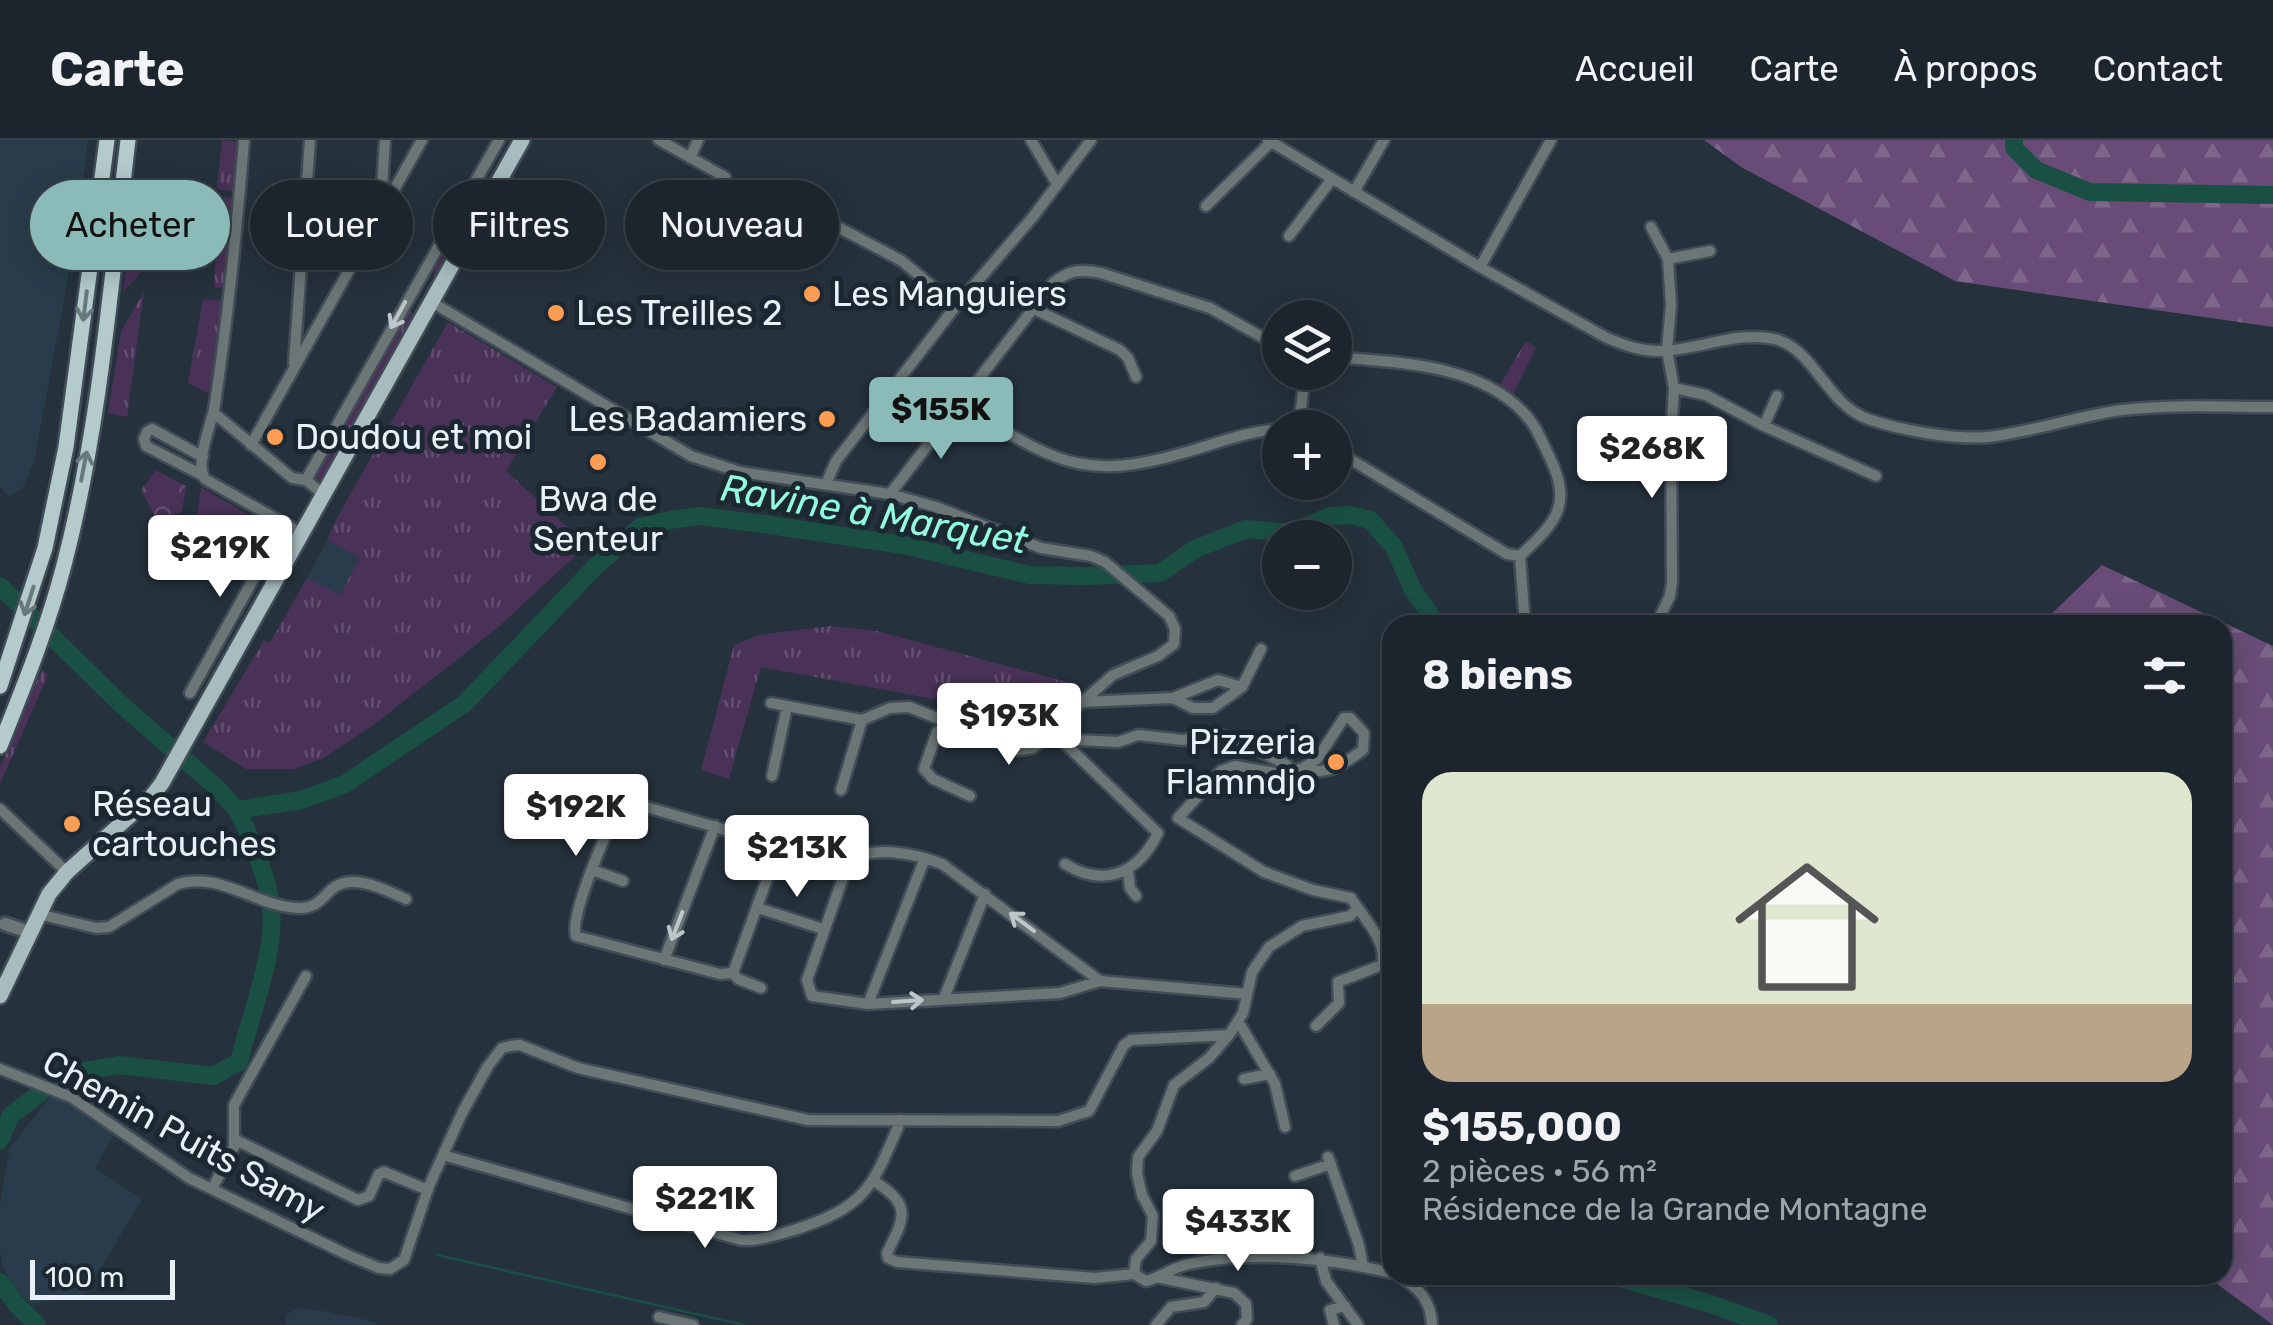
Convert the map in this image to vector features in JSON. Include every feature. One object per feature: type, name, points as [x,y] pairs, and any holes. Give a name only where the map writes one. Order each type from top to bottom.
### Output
[{"type":"highway","points":[[0,686],[45,548],[72,409],[107,140]]},
{"type":"highway","points":[[0,746],[32,666],[65,562],[94,410],[128,140]]},
{"type":"main road","points":[[0,996],[37,914],[67,872],[152,796],[162,782],[522,140]]},
{"type":"street","points":[[202,475],[232,294],[244,140]]},
{"type":"street","points":[[294,366],[310,140]]},
{"type":"street","points":[[382,180],[385,140]]},
{"type":"street","points":[[400,180],[422,140]]},
{"type":"street","points":[[306,480],[499,140]]},
{"type":"street","points":[[659,140],[724,177]]},
{"type":"street","points":[[690,158],[698,140]]},
{"type":"street","points":[[1031,140],[1057,184]]},
{"type":"street","points":[[826,484],[836,462],[956,306],[1032,218],[1091,140]]},
{"type":"street","points":[[1354,192],[1384,140]]},
{"type":"street","points":[[1480,267],[1552,140]]},
{"type":"street","points":[[1206,206],[1269,141],[1607,338],[1646,350],[1736,339],[1775,339],[1800,354],[1831,393],[1866,418],[1966,437],[2146,408],[2273,407]]},
{"type":"street","points":[[1290,236],[1330,180]]},
{"type":"street","points":[[1651,227],[1668,259],[1671,306],[1667,350],[1674,388],[1670,438],[1672,582],[1661,615]]},
{"type":"street","points":[[839,228],[902,261],[956,306]]},
{"type":"street","points":[[1668,259],[1710,251]]},
{"type":"street","points":[[251,445],[349,270]]},
{"type":"street","points":[[890,494],[1066,272],[1084,270],[1210,308],[1262,337]]},
{"type":"street","points":[[430,301],[691,456],[740,472],[890,494],[936,507],[1041,548],[1091,556],[1105,562],[1169,616],[1175,629],[1174,644],[1158,656],[1113,675],[1062,720],[1058,732],[1032,748],[1018,750],[900,706],[862,720],[771,704]]},
{"type":"street","points":[[1034,309],[1120,350],[1136,377]]},
{"type":"street","points":[[297,320],[306,328],[317,326]]},
{"type":"street","points":[[1352,359],[1410,364],[1484,385],[1525,414],[1536,429],[1560,478],[1562,496],[1553,522],[1520,556],[1525,615]]},
{"type":"street","points":[[1674,388],[1706,395],[1764,426],[1876,476]]},
{"type":"street","points":[[1764,426],[1776,396]]},
{"type":"street","points":[[961,406],[1045,454],[1100,468],[1128,467],[1262,432]]},
{"type":"street","points":[[214,413],[292,478],[306,480],[324,495]]},
{"type":"street","points":[[203,457],[152,429],[146,432],[146,446],[303,534]]},
{"type":"street","points":[[1352,460],[1507,554],[1520,556]]},
{"type":"street","points":[[190,692],[284,524]]},
{"type":"street","points":[[1172,698],[1202,710],[1220,704],[1242,687],[1261,649]]},
{"type":"street","points":[[1081,702],[1172,698],[1218,680],[1242,687]]},
{"type":"street","points":[[772,776],[787,707]]},
{"type":"street","points":[[1303,768],[1316,772],[1340,766],[1363,750],[1364,732],[1350,718],[1344,718],[1317,758],[1303,768],[1282,774],[1235,766],[1222,771],[1178,818],[1264,872],[1313,890],[1351,898],[1356,910],[1366,918],[1382,955]]},
{"type":"street","points":[[840,790],[862,720]]},
{"type":"street","points":[[955,724],[936,732],[924,769],[933,779],[970,796]]},
{"type":"street","points":[[1058,732],[1076,740],[1118,742],[1138,736],[1183,740],[1219,735],[1277,758],[1287,765],[1288,772]]},
{"type":"street","points":[[1058,732],[1158,834],[1128,870],[1090,877],[1066,864]]},
{"type":"street","points":[[623,804],[636,804],[714,826],[770,843],[774,849],[758,908],[733,973],[720,974],[576,936],[574,924],[592,870],[623,804]]},
{"type":"street","points":[[1,810],[67,872]]},
{"type":"street","points":[[664,960],[714,826]]},
{"type":"street","points":[[1100,981],[942,864],[926,858],[871,853],[856,857],[846,870],[806,980],[812,996],[868,1004],[1060,994],[1100,981],[1247,994]]},
{"type":"street","points":[[868,1004],[926,858]]},
{"type":"street","points":[[592,870],[623,882]]},
{"type":"street","points":[[1128,870],[1130,888],[1136,896]]},
{"type":"street","points":[[37,914],[96,928],[109,927],[189,880],[218,883],[264,902],[299,908],[312,907],[332,888],[352,882],[406,899]]},
{"type":"street","points":[[944,998],[985,894]]},
{"type":"street","points":[[758,908],[823,929]]},
{"type":"street","points":[[1134,1274],[1136,1260],[1152,1240],[1154,1216],[1142,1195],[1138,1157],[1157,1131],[1174,1085],[1209,1058],[1229,1034],[1238,1020],[1252,972],[1270,947],[1302,926],[1350,916],[1356,910]]},
{"type":"street","points":[[5,924],[29,932]]},
{"type":"street","points":[[1316,1026],[1339,1003],[1338,982],[1378,968],[1382,963]]},
{"type":"street","points":[[733,973],[738,980],[761,988]]},
{"type":"street","points":[[212,1189],[236,1140],[234,1104],[306,976]]},
{"type":"street","points":[[1238,1020],[1270,1074],[1285,1126]]},
{"type":"street","name":"Chemin Puits Samy","points":[[0,1069],[71,1097],[189,1178],[350,1256],[390,1269],[404,1260],[443,1155],[488,1066],[502,1048],[520,1045],[578,1068],[808,1120],[1058,1121],[1089,1111],[1124,1044],[1131,1040],[1229,1034]]},
{"type":"street","points":[[1244,1079],[1270,1074]]},
{"type":"street","points":[[443,1155],[741,1240],[768,1238],[827,1219],[856,1203],[874,1182],[901,1120]]},
{"type":"street","points":[[236,1140],[358,1200],[370,1196],[379,1174],[384,1172],[428,1190]]},
{"type":"street","points":[[1295,1176],[1329,1160],[1363,1266]]},
{"type":"street","points":[[874,1182],[894,1194],[902,1207],[903,1219],[887,1253],[888,1258],[897,1262],[1095,1278],[1134,1274],[1146,1281],[1161,1278],[1178,1267],[1204,1262],[1320,1258],[1382,1271]]},
{"type":"street","points":[[1320,1258],[1326,1281],[1358,1325]]},
{"type":"street","points":[[1161,1278],[1216,1288],[1242,1298],[1248,1312],[1242,1325]]},
{"type":"street","points":[[1413,1285],[1426,1299],[1432,1325]]},
{"type":"street","points":[[1156,1325],[1171,1308],[1204,1302],[1216,1288]]},
{"type":"street","points":[[1334,1325],[1330,1310],[1345,1306]]},
{"type":"street","points":[[659,1316],[693,1325]]},
{"type":"shaded area","points":[[0,140],[88,140],[83,180],[30,180],[30,270],[70,270],[34,462],[22,489],[9,496],[0,487]]},
{"type":"shaded area","points":[[327,540],[360,558],[340,596],[307,578]]},
{"type":"shaded area","points":[[52,1095],[116,1130],[95,1168],[142,1199],[85,1295],[31,1304],[4,1270],[0,1204],[10,1147]]},
{"type":"shaded area","points":[[300,1308],[376,1322],[286,1325],[286,1314]]},
{"type":"green space","points":[[222,140],[242,142],[238,192],[230,191],[230,180],[218,180]]},
{"type":"green space","points":[[1704,140],[2273,140],[2273,327],[1955,281],[1741,167]]},
{"type":"green space","points":[[493,155],[496,157],[483,180],[479,180]]},
{"type":"green space","points":[[230,198],[238,199],[228,289],[214,287],[215,270],[230,270]]},
{"type":"green space","points":[[126,270],[143,270],[123,292]]},
{"type":"green space","points":[[426,271],[430,274],[410,311],[413,313],[323,483],[313,476]]},
{"type":"green space","points":[[144,292],[127,417],[108,413],[121,331]]},
{"type":"green space","points":[[203,299],[226,301],[214,389],[208,393],[188,383]]},
{"type":"green space","points":[[448,322],[557,387],[506,471],[587,545],[495,630],[372,726],[324,758],[294,769],[246,769],[203,742],[264,640],[270,643],[307,578],[340,595],[360,558],[327,540]]},
{"type":"green space","points":[[1526,341],[1536,347],[1513,395],[1499,386]]},
{"type":"green space","points":[[156,470],[186,486],[182,511],[158,522],[141,490]]},
{"type":"green space","points":[[201,487],[247,514],[215,567],[192,554]]},
{"type":"green space","points":[[2102,565],[2208,615],[2050,615]]},
{"type":"green space","points":[[830,626],[877,631],[1074,684],[1048,721],[1024,735],[950,702],[761,667],[729,779],[701,770],[734,645],[759,635]]},
{"type":"green space","points":[[2232,627],[2273,646],[2273,1325],[2219,1285],[2232,1285]]},
{"type":"green space","points":[[42,669],[48,675],[0,784],[0,767]]},
{"type":"waterway","points":[[2014,140],[2014,148],[2036,170],[2090,192],[2273,195]]},
{"type":"waterway","name":"Ravine à Marquet","points":[[0,586],[237,810],[301,800],[345,784],[464,704],[596,566],[640,527],[670,520],[700,516],[763,524],[903,545],[1030,575],[1088,576],[1160,573],[1195,549],[1246,529],[1291,533],[1330,516],[1350,515],[1370,520],[1394,547],[1412,588],[1430,615]]},
{"type":"waterway","points":[[0,1140],[11,1115],[57,1080],[78,1072],[119,1065],[213,1076],[239,1062],[262,981],[272,918],[264,876],[237,810]]},
{"type":"waterway","points":[[437,1255],[744,1325]]},
{"type":"waterway","points":[[0,1282],[37,1325]]},
{"type":"waterway","name":"Ravine à Marquet","points":[[1644,1285],[1769,1325]]},
{"type":"place","name":"Les Manguiers","points":[[812,294]]},
{"type":"place","name":"Les Treilles 2","points":[[556,313]]},
{"type":"place","name":"Les Badamiers","points":[[827,419]]},
{"type":"place","name":"Doudou et moi","points":[[275,437]]},
{"type":"place","name":"Bwa de Senteur","points":[[598,462]]},
{"type":"place","name":"Pizzeria Flamndjo","points":[[1336,762]]},
{"type":"place","name":"Réseau cartouches","points":[[72,824]]}]
